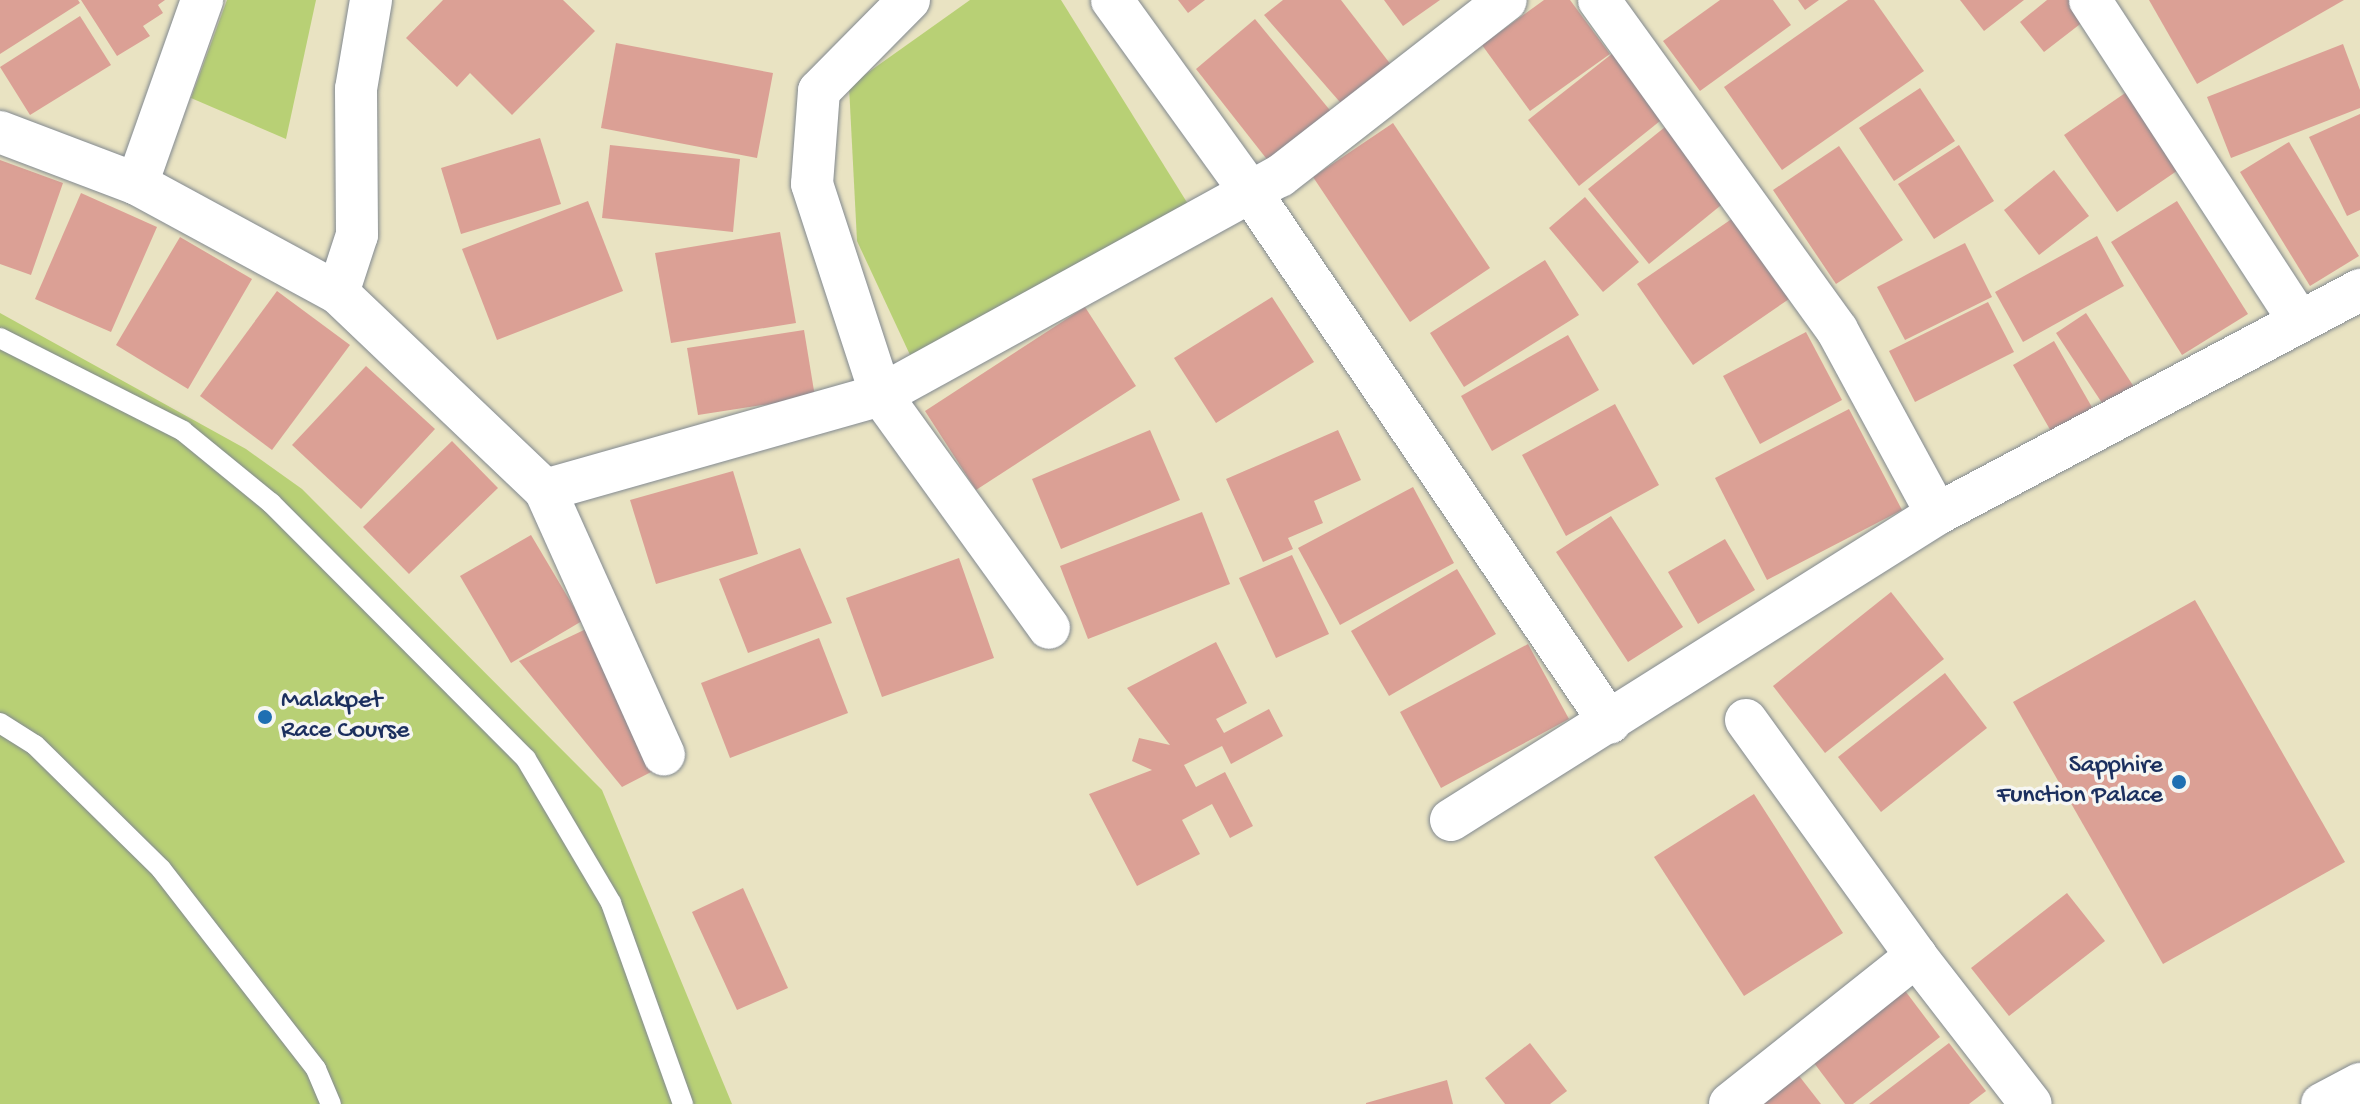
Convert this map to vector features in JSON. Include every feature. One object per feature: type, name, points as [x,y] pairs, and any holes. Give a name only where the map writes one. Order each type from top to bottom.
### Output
[{"type":"street","points":[[137,184],[202,0]]},
{"type":"street","points":[[338,293],[357,235],[356,89],[371,0]]},
{"type":"street","points":[[909,0],[819,91],[812,184],[881,395],[1049,628]]},
{"type":"street","points":[[1112,0],[1250,191],[1610,723]]},
{"type":"street","points":[[545,490],[881,395],[1280,176],[1506,0]]},
{"type":"street","points":[[1599,0],[1837,330],[1937,514]]},
{"type":"street","points":[[2090,0],[2299,321]]},
{"type":"street","points":[[0,132],[137,184],[338,293],[545,490],[664,755]]},
{"type":"street","points":[[1451,820],[1610,723],[1714,650],[1937,514],[2299,321],[2356,303]]},
{"type":"street","points":[[1746,720],[1916,956],[2031,1104]]},
{"type":"street","points":[[1730,1104],[1916,956]]},
{"type":"street","points":[[2322,1104],[2360,1084]]},
{"type":"lane","points":[[0,338],[183,431],[271,503],[526,759],[611,903],[683,1104]]},
{"type":"lane","points":[[0,723],[35,745],[161,869],[316,1069],[331,1104]]},
{"type":"green space","points":[[227,0],[316,0],[286,139],[191,98]]},
{"type":"green space","points":[[970,0],[1061,0],[1188,204],[911,357],[857,241],[849,86]]},
{"type":"green space","name":"Malakpet Race Course","points":[[0,313],[246,449],[302,489],[602,790],[732,1104],[0,1104]]},
{"type":"building","points":[[0,0],[78,0],[80,3],[0,54]]},
{"type":"building","points":[[81,0],[165,0],[158,5],[163,13],[143,26],[150,36],[117,56]]},
{"type":"building","points":[[443,0],[563,0],[595,31],[512,115],[470,73],[457,87],[406,38]]},
{"type":"building","points":[[1178,0],[1205,0],[1188,13]]},
{"type":"building","points":[[1283,0],[1341,0],[1395,70],[1346,109],[1264,15]]},
{"type":"building","points":[[1384,0],[1440,0],[1403,26]]},
{"type":"building","points":[[1544,0],[1570,0],[1610,54],[1530,111],[1482,45]]},
{"type":"building","points":[[1720,0],[1773,0],[1791,25],[1700,91],[1663,41]]},
{"type":"building","points":[[1798,0],[1819,0],[1805,10]]},
{"type":"building","points":[[1848,0],[1874,0],[1924,71],[1782,170],[1724,87]]},
{"type":"building","points":[[1960,0],[2024,0],[1984,31]]},
{"type":"building","points":[[2047,0],[2074,0],[2088,18],[2044,52],[2020,22]]},
{"type":"building","points":[[2149,0],[2344,0],[2197,84]]},
{"type":"building","points":[[80,16],[111,65],[30,115],[0,67]]},
{"type":"building","points":[[1255,19],[1338,120],[1280,176],[1196,69]]},
{"type":"building","points":[[616,43],[773,73],[757,158],[601,128]]},
{"type":"building","points":[[2343,44],[2360,90],[2360,108],[2231,158],[2207,97]]},
{"type":"building","points":[[1613,53],[1665,117],[1579,186],[1528,120]]},
{"type":"building","points":[[1920,88],[1955,141],[1894,181],[1859,128]]},
{"type":"building","points":[[2131,89],[2184,166],[2117,212],[2064,135]]},
{"type":"building","points":[[2360,114],[2360,210],[2347,216],[2309,137]]},
{"type":"building","points":[[1393,123],[1490,268],[1410,322],[1313,177]]},
{"type":"building","points":[[1670,123],[1731,197],[1649,264],[1588,189]]},
{"type":"building","points":[[540,138],[561,204],[461,234],[441,168]]},
{"type":"building","points":[[2289,142],[2359,256],[2310,286],[2240,172]]},
{"type":"building","points":[[610,145],[740,159],[733,232],[602,218]]},
{"type":"building","points":[[1959,145],[1994,201],[1934,239],[1898,184]]},
{"type":"building","points":[[1839,146],[1903,240],[1836,284],[1773,190]]},
{"type":"building","points":[[0,160],[63,183],[31,275],[0,264]]},
{"type":"building","points":[[2054,170],[2089,216],[2039,255],[2004,210]]},
{"type":"building","points":[[81,193],[157,227],[111,332],[35,299]]},
{"type":"building","points":[[1585,197],[1639,262],[1603,292],[1549,228]]},
{"type":"building","points":[[588,201],[623,291],[497,340],[462,249]]},
{"type":"building","points":[[2177,201],[2248,314],[2182,355],[2111,242]]},
{"type":"building","points":[[1736,216],[1792,297],[1693,365],[1637,284]]},
{"type":"building","points":[[780,232],[796,323],[671,343],[655,253]]},
{"type":"building","points":[[2097,236],[2124,286],[2023,342],[1995,292]]},
{"type":"building","points":[[180,237],[252,279],[188,389],[116,345]]},
{"type":"building","points":[[1965,243],[1992,297],[1905,340],[1877,287]]},
{"type":"building","points":[[1545,260],[1579,315],[1464,387],[1430,333]]},
{"type":"building","points":[[277,291],[350,345],[272,450],[200,396]]},
{"type":"building","points":[[1272,297],[1314,362],[1216,423],[1174,358]]},
{"type":"building","points":[[1988,302],[2014,352],[1915,402],[1889,351]]},
{"type":"building","points":[[1085,307],[1136,386],[976,490],[925,411]]},
{"type":"building","points":[[2086,313],[2134,387],[2104,406],[2056,333]]},
{"type":"building","points":[[804,330],[815,397],[698,415],[687,348]]},
{"type":"building","points":[[1806,332],[1842,400],[1760,444],[1723,376]]},
{"type":"building","points":[[1568,335],[1599,390],[1492,451],[1461,396]]},
{"type":"building","points":[[2054,341],[2093,409],[2052,433],[2013,365]]},
{"type":"building","points":[[366,366],[435,429],[361,509],[292,445]]},
{"type":"building","points":[[1615,404],[1659,485],[1566,536],[1522,455]]},
{"type":"building","points":[[1849,409],[1902,510],[1767,580],[1715,478]]},
{"type":"building","points":[[1150,430],[1180,500],[1061,549],[1032,479]]},
{"type":"building","points":[[1338,430],[1361,480],[1314,501],[1323,523],[1288,538],[1293,549],[1263,562],[1226,479]]},
{"type":"building","points":[[452,441],[498,488],[409,574],[363,527]]},
{"type":"building","points":[[733,471],[758,554],[656,584],[630,500]]},
{"type":"building","points":[[1413,487],[1454,563],[1340,625],[1298,548]]},
{"type":"building","points":[[1202,512],[1230,584],[1088,639],[1060,566]]},
{"type":"building","points":[[1611,516],[1683,627],[1628,662],[1556,552]]},
{"type":"building","points":[[531,535],[582,621],[511,663],[460,576]]},
{"type":"building","points":[[1725,539],[1755,590],[1698,624],[1668,572]]},
{"type":"building","points":[[800,548],[832,623],[748,653],[719,579]]},
{"type":"building","points":[[1292,555],[1329,634],[1276,658],[1239,578]]},
{"type":"building","points":[[959,558],[994,658],[882,697],[846,598]]},
{"type":"building","points":[[1457,569],[1496,634],[1389,696],[1351,631]]},
{"type":"building","points":[[1891,592],[1944,659],[1825,753],[1773,686]]},
{"type":"building","name":"Sapphire Function Palace","points":[[2195,600],[2345,862],[2163,964],[2013,702]]},
{"type":"building","points":[[586,629],[653,771],[622,787],[519,661]]},
{"type":"building","points":[[819,638],[848,713],[730,758],[701,683]]},
{"type":"building","points":[[1216,642],[1247,703],[1216,719],[1224,733],[1269,709],[1283,736],[1231,764],[1222,746],[1184,765],[1196,787],[1225,772],[1253,826],[1230,838],[1212,804],[1182,820],[1200,854],[1137,886],[1089,794],[1152,770],[1132,761],[1139,738],[1170,745],[1127,688]]},
{"type":"building","points":[[1528,644],[1569,719],[1441,788],[1400,712]]},
{"type":"building","points":[[1945,673],[1987,728],[1881,812],[1838,757]]},
{"type":"building","points":[[1754,794],[1843,933],[1744,996],[1654,857]]},
{"type":"building","points":[[743,888],[788,988],[737,1010],[692,912]]},
{"type":"building","points":[[2067,893],[2105,941],[2009,1016],[1971,968]]},
{"type":"building","points":[[1903,988],[1940,1037],[1853,1104],[1845,1104],[1811,1059]]},
{"type":"building","points":[[1530,1043],[1567,1091],[1550,1104],[1505,1104],[1485,1078]]},
{"type":"building","points":[[1949,1043],[1986,1091],[1969,1104],[1869,1104]]},
{"type":"building","points":[[1796,1072],[1821,1104],[1754,1104]]},
{"type":"building","points":[[1447,1080],[1453,1104],[1366,1104],[1366,1103]]},
{"type":"place","name":"Malakpet Race Course","points":[[265,717]]},
{"type":"place","name":"Sapphire Function Palace","points":[[2179,782]]}]
